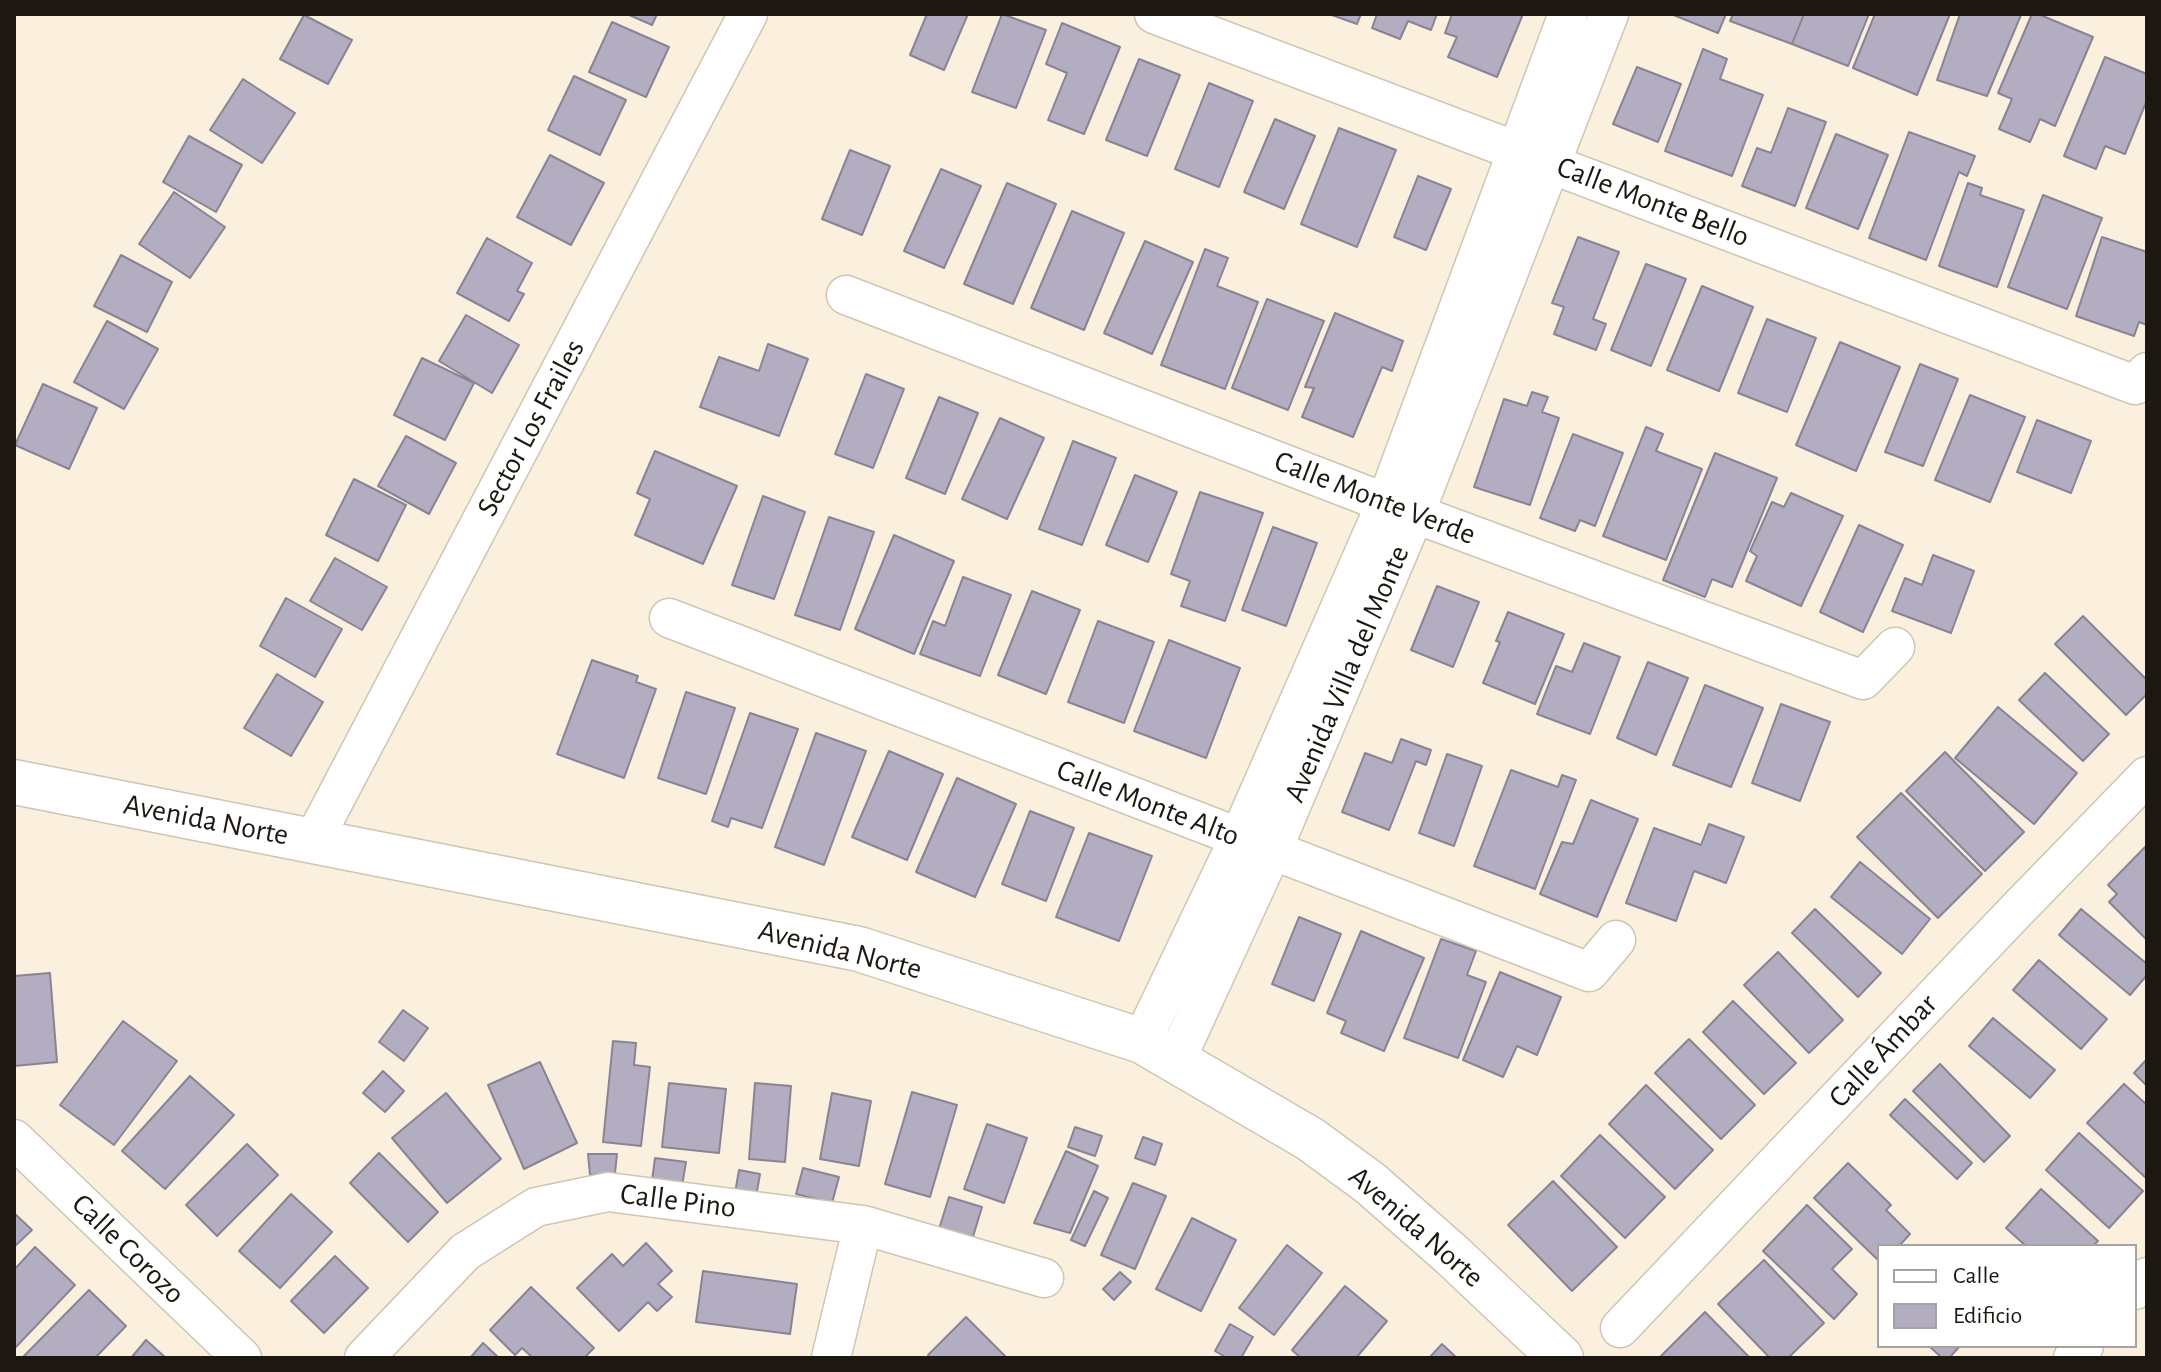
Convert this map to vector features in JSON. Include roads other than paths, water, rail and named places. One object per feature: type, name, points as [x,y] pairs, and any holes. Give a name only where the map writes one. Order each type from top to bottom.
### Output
[{"type":"street","name":"Sector Los Frailes","points":[[313,841],[748,14]]},
{"type":"street","name":"Calle Monte Bello","points":[[1154,14],[2135,385],[2147,372]]},
{"type":"street","name":"Avenida Villa del Monte","points":[[1534,157],[1568,14]]},
{"type":"street","name":"Avenida Villa del Monte","points":[[1159,1050],[1256,845],[1400,508],[1534,157],[1609,14]]},
{"type":"street","name":"Calle Monte Verde","points":[[846,295],[1400,508],[1863,680],[1895,647]]},
{"type":"street","name":"Calle Monte Alto","points":[[669,618],[1589,972],[1616,940]]},
{"type":"street","name":"Calle Ámbar","points":[[1620,1328],[2147,776]]},
{"type":"street","name":"Avenida Norte","points":[[14,782],[859,949],[1159,1050],[1310,1139],[1370,1183],[1561,1358]]},
{"type":"street","name":"Calle Corozo","points":[[14,1139],[242,1358]]},
{"type":"street","name":"Calle Pino","points":[[364,1358],[465,1252],[536,1207],[608,1192],[863,1225],[1044,1278]]},
{"type":"street","points":[[831,1358],[863,1225]]}]
